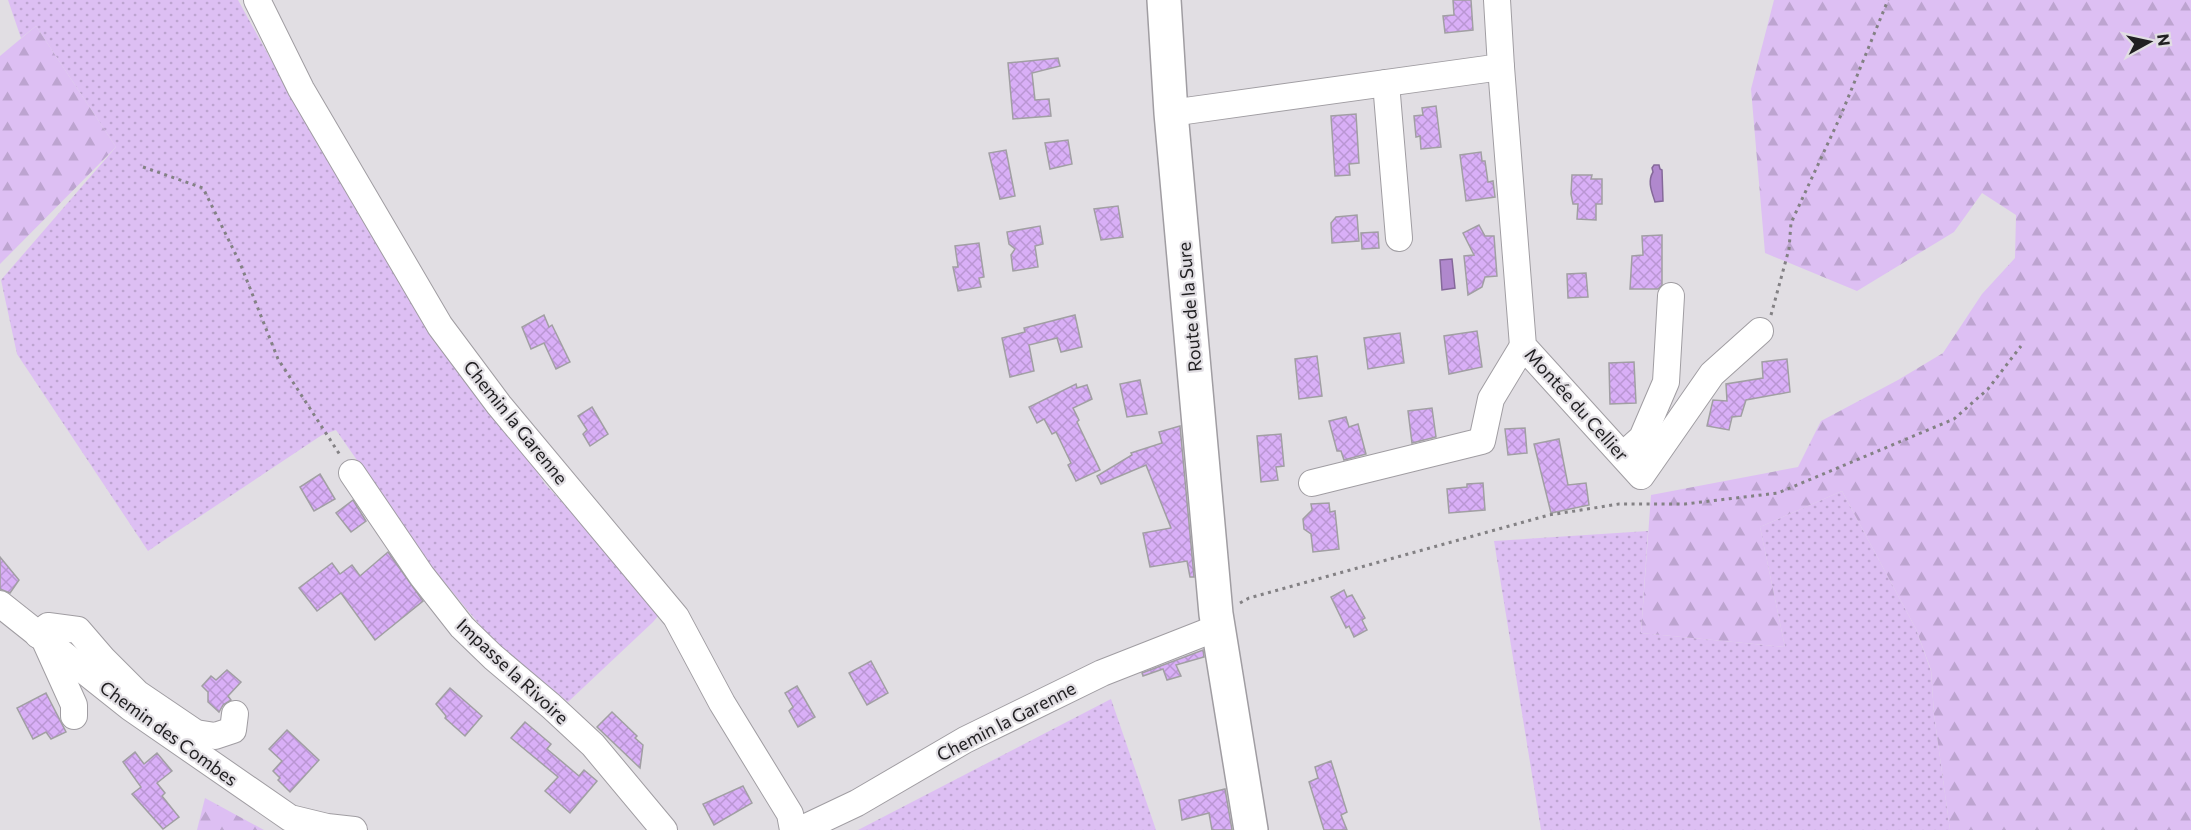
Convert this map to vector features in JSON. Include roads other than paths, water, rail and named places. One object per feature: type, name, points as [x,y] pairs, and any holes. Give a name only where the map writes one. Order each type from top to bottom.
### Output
[{"type":"main road","name":"Route de la Sure","points":[[1164,0],[1171,112],[1218,622],[1251,830]]},
{"type":"street","name":"Chemin la Garenne","points":[[257,0],[301,89],[440,326],[499,405],[676,617],[722,703],[790,814],[793,830]]},
{"type":"street","name":"Montée du Cellier","points":[[1497,0],[1523,346],[1641,476],[1712,374],[1760,331]]},
{"type":"street","points":[[1171,112],[1501,67]]},
{"type":"street","points":[[1386,83],[1399,238]]},
{"type":"street","points":[[1623,455],[1642,438],[1666,382],[1671,296]]},
{"type":"street","points":[[1311,483],[1482,441],[1491,399],[1523,346]]},
{"type":"street","name":"Impasse la Rivoire","points":[[352,473],[422,576],[462,627],[593,745],[664,830]]},
{"type":"street","name":"Chemin des Combes","points":[[0,604],[131,708],[291,818],[327,827],[354,830]]},
{"type":"street","name":"Chemin la Garenne","points":[[800,830],[857,803],[965,740],[1102,673],[1209,631],[1218,622]]},
{"type":"street","points":[[74,716],[74,705],[41,637],[48,626],[78,630],[137,693],[196,733],[215,736],[233,730],[235,714]]}]
